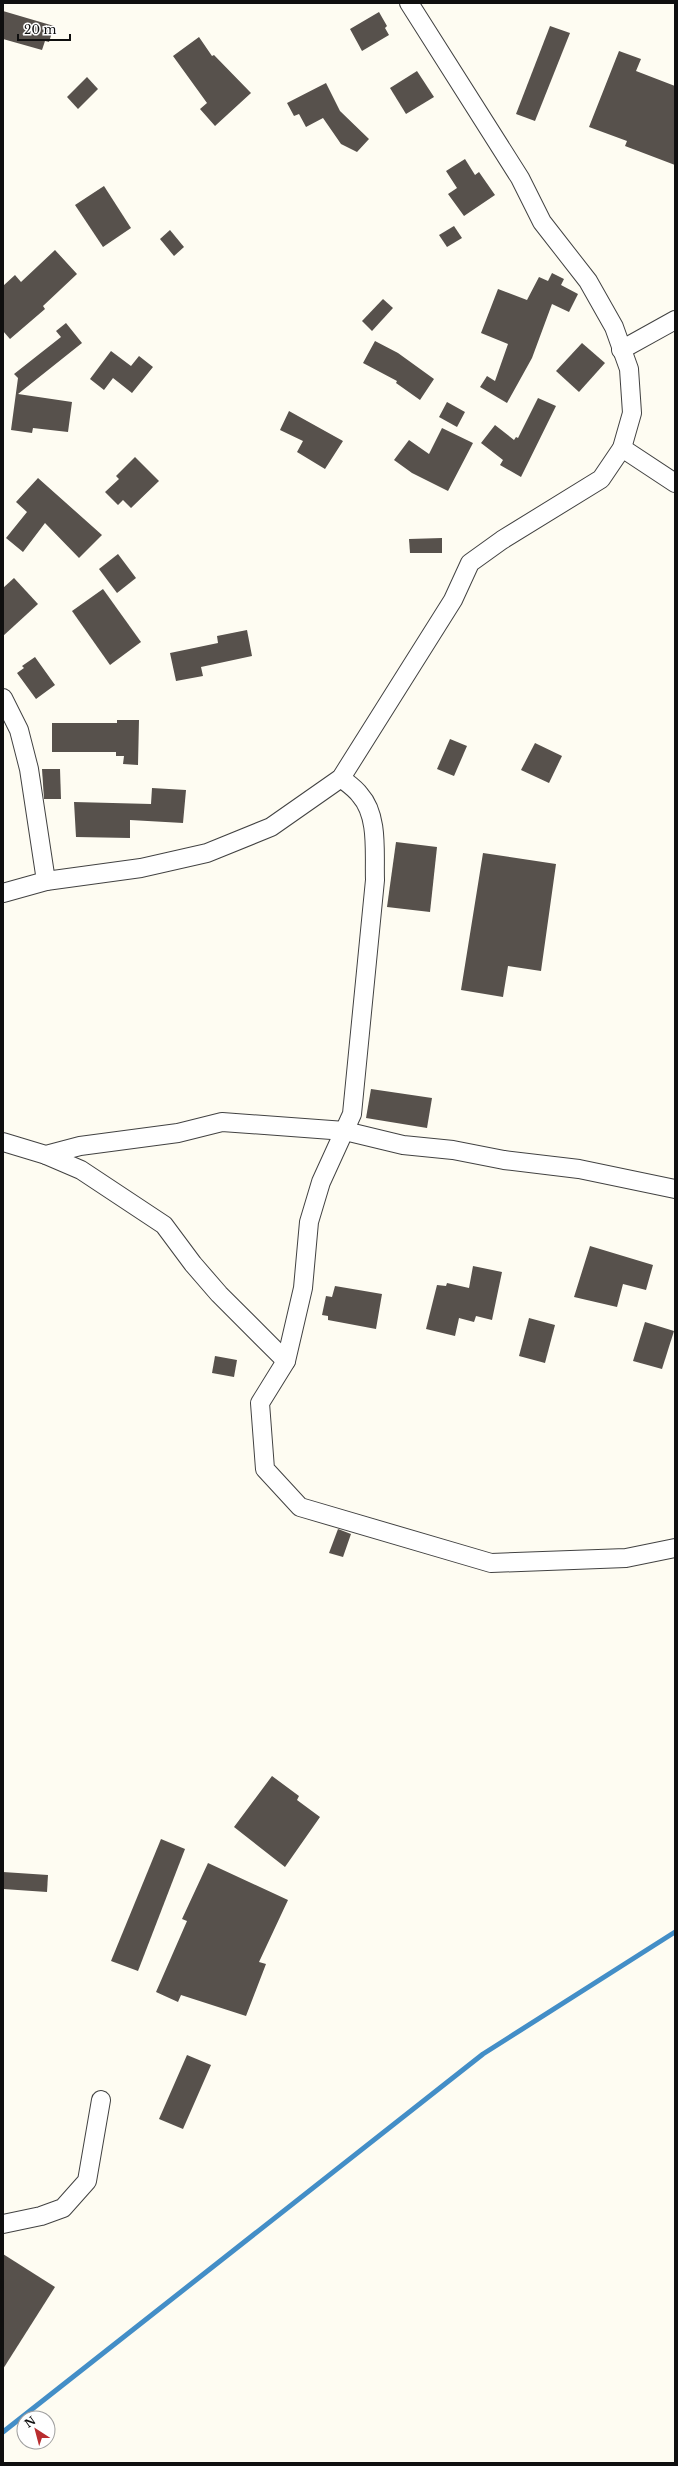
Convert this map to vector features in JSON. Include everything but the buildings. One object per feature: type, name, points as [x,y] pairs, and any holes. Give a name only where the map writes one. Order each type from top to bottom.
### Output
[{"type":"street","points":[[3,892],[46,881],[141,868],[207,853],[271,827],[341,778],[453,600],[470,563],[502,540],[601,479],[622,448],[632,413],[629,369],[614,327],[588,281],[542,222],[520,178],[409,3]]},
{"type":"street","points":[[621,350],[675,320]]},
{"type":"street","points":[[622,448],[675,483]]},
{"type":"street","points":[[3,698],[19,730],[29,769],[46,881]]},
{"type":"street","points":[[341,778],[361,795],[372,819],[375,880],[352,1114],[321,1182],[309,1222],[303,1288],[286,1361],[260,1402],[265,1469],[300,1507],[491,1563],[626,1558],[675,1548]]},
{"type":"street","points":[[46,1155],[80,1146],[178,1132],[222,1122],[345,1131],[403,1145],[579,1169],[675,1189]]},
{"type":"street","points":[[3,1142],[46,1155],[81,1170],[164,1226],[193,1264],[219,1294],[286,1361]]},
{"type":"street","points":[[3,2224],[40,2216],[63,2208],[86,2181],[101,2100]]},
{"type":"waterway","points":[[3,2432],[483,2054],[675,1932]]}]
